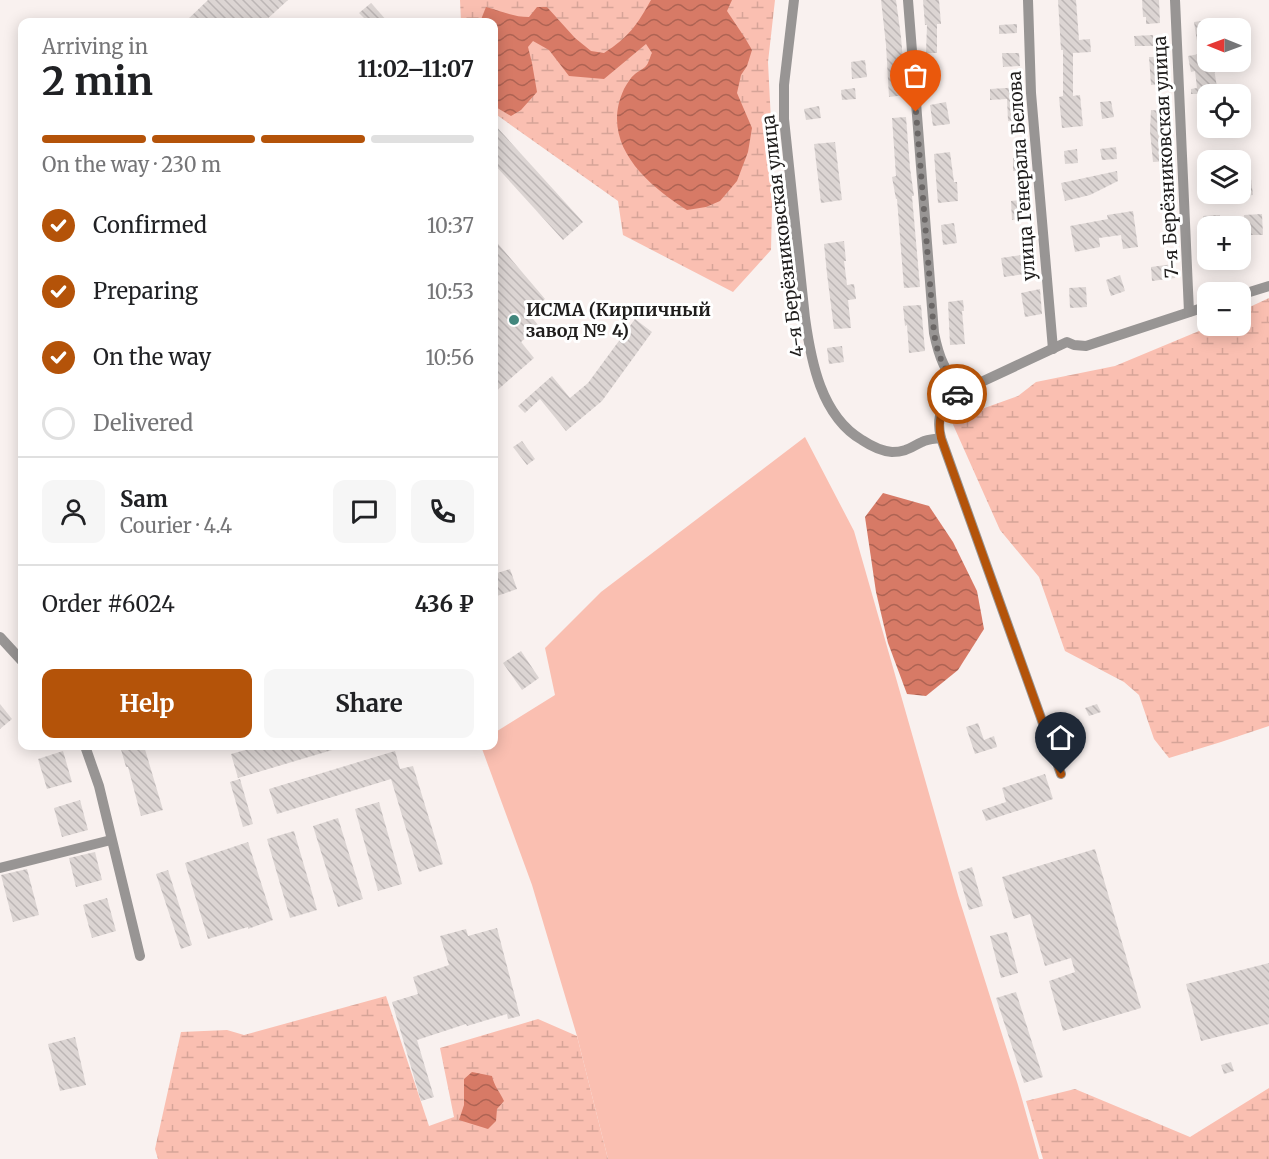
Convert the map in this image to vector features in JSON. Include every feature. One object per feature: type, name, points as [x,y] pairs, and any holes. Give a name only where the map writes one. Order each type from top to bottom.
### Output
[{"type":"street","name":"4-я Берёзниковская улица","points":[[794,0],[784,85],[784,119],[805,318],[815,368],[837,419],[871,446],[893,452],[907,451],[925,441],[941,438]]},
{"type":"street","points":[[908,0],[934,333],[938,355],[952,380],[962,391]]},
{"type":"street","name":"улица Генерала Белова","points":[[1028,0],[1031,93],[1053,349]]},
{"type":"street","name":"7-я Берёзниковская улица","points":[[1175,0],[1189,312]]},
{"type":"street","points":[[1251,292],[1269,286]]},
{"type":"street","points":[[1061,774],[941,438],[939,420],[942,410],[951,398],[962,391],[1067,342],[1086,346],[1197,309]]},
{"type":"street","points":[[0,637],[18,657]]},
{"type":"street","points":[[86,750],[99,786],[140,956]]},
{"type":"street","points":[[0,868],[111,840]]},
{"type":"green space","points":[[460,0],[775,0],[768,62],[773,161],[771,250],[733,292],[623,235],[618,201],[498,116],[498,18],[461,18]]},
{"type":"green space","points":[[1269,298],[1269,726],[1169,758],[1154,739],[1139,695],[1124,682],[1065,651],[1039,577],[1000,530],[951,420],[1018,396],[1036,382],[1115,366],[1197,332],[1197,336],[1251,336],[1251,306]]},
{"type":"green space","points":[[805,437],[854,531],[958,895],[1039,1159],[608,1159],[577,1036],[532,885],[482,750],[498,750],[498,731],[555,695],[545,648],[601,592]]},
{"type":"green space","points":[[386,996],[429,1126],[454,1117],[440,1048],[538,1019],[577,1036],[608,1159],[158,1159],[155,1149],[181,1032],[227,1030],[244,1035]]},
{"type":"green space","points":[[1269,1088],[1269,1159],[1043,1159],[1026,1101],[1075,1089],[1190,1137]]},
{"type":"water","points":[[651,0],[732,0],[727,11],[752,50],[747,66],[741,75],[737,93],[752,128],[748,152],[737,181],[720,201],[706,207],[687,210],[671,200],[642,175],[622,144],[618,127],[618,109],[629,81],[648,63],[652,53],[646,44],[604,79],[569,76],[549,50],[533,41],[528,47],[537,92],[521,110],[511,116],[498,108],[498,18],[482,18],[486,7],[529,17],[537,7],[547,7],[575,38],[591,51],[604,53],[632,30]]},
{"type":"water","points":[[883,493],[929,506],[953,542],[977,591],[984,629],[958,670],[926,696],[907,694],[888,643],[876,592],[865,517]]},
{"type":"water","points":[[472,1072],[492,1076],[504,1101],[497,1109],[496,1121],[488,1129],[459,1120],[464,1105],[464,1079]]},
{"type":"building","points":[[208,0],[288,0],[268,18],[189,18]]},
{"type":"building","points":[[881,0],[896,0],[906,95],[889,97]]},
{"type":"building","points":[[923,0],[939,0],[941,24],[937,24],[937,53],[926,53],[927,25],[925,25]]},
{"type":"building","points":[[1058,0],[1076,0],[1079,40],[1090,39],[1091,52],[1073,53],[1073,96],[1080,95],[1083,126],[1062,128],[1059,97],[1063,96],[1063,50],[1061,50]]},
{"type":"building","points":[[1142,0],[1159,0],[1160,23],[1146,24],[1146,17],[1143,17]]},
{"type":"building","points":[[371,3],[384,18],[364,18],[359,13]]},
{"type":"building","points":[[1194,22],[1197,22],[1197,41]]},
{"type":"building","points":[[1017,24],[1017,33],[999,34],[999,25]]},
{"type":"building","points":[[1153,35],[1153,46],[1135,46],[1134,36]]},
{"type":"building","points":[[1002,53],[1019,53],[1020,66],[1003,67]]},
{"type":"building","points":[[1197,54],[1197,72],[1215,72],[1216,84],[1197,84],[1197,88],[1195,71],[1191,72],[1188,56]]},
{"type":"building","points":[[1149,57],[1162,57],[1163,84],[1151,85]]},
{"type":"building","points":[[865,60],[867,77],[852,79],[851,62]]},
{"type":"building","points":[[1022,87],[1024,120],[1008,121],[1007,99],[990,100],[990,89]]},
{"type":"building","points":[[855,88],[856,99],[842,100],[841,90]]},
{"type":"building","points":[[1197,88],[1197,94],[1191,94],[1191,89]]},
{"type":"building","points":[[1111,101],[1114,117],[1102,119],[1100,102]]},
{"type":"building","points":[[946,102],[950,124],[933,126],[930,105]]},
{"type":"building","points":[[819,106],[821,118],[806,120],[804,109]]},
{"type":"building","points":[[1151,110],[1163,111],[1162,138],[1169,138],[1170,161],[1153,162],[1150,131]]},
{"type":"building","points":[[906,117],[920,287],[904,288],[897,199],[892,177],[896,176],[892,118]]},
{"type":"building","points":[[498,128],[583,222],[563,240],[498,168]]},
{"type":"building","points":[[835,142],[842,200],[821,203],[814,144]]},
{"type":"building","points":[[1116,147],[1117,159],[1102,160],[1100,149]]},
{"type":"building","points":[[1077,149],[1078,163],[1065,164],[1064,151]]},
{"type":"building","points":[[950,152],[954,182],[957,182],[958,201],[938,203],[934,154]]},
{"type":"building","points":[[1028,157],[1028,171],[1013,171],[1013,158]]},
{"type":"building","points":[[1117,171],[1118,181],[1090,195],[1065,201],[1061,183]]},
{"type":"building","points":[[1031,199],[1032,218],[1012,220],[1011,201]]},
{"type":"building","points":[[1133,211],[1138,247],[1123,249],[1121,235],[1099,238],[1100,247],[1075,252],[1070,226],[1108,219],[1107,215]]},
{"type":"building","points":[[1262,214],[1263,235],[1251,235],[1251,216],[1244,215]]},
{"type":"building","points":[[954,223],[957,243],[943,245],[941,225]]},
{"type":"building","points":[[844,241],[847,285],[854,284],[856,299],[848,300],[851,328],[834,329],[824,244]]},
{"type":"building","name":"ИСМА (Кирпичный завод № 4)","points":[[498,244],[545,299],[528,313],[539,326],[521,342],[534,358],[498,390]]},
{"type":"building","points":[[1022,255],[1025,274],[1004,277],[1001,258]]},
{"type":"building","points":[[1173,264],[1175,278],[1152,281],[1151,267]]},
{"type":"building","points":[[1120,275],[1125,291],[1111,296],[1106,280]]},
{"type":"building","points":[[1086,287],[1087,307],[1070,308],[1069,288]]},
{"type":"building","points":[[1040,289],[1042,314],[1025,317],[1021,293]]},
{"type":"building","points":[[963,300],[965,344],[950,345],[948,302]]},
{"type":"building","points":[[921,305],[925,351],[909,353],[903,306]]},
{"type":"building","points":[[635,319],[652,332],[602,401],[566,431],[540,399],[525,413],[518,406],[552,376],[570,398],[588,383]]},
{"type":"building","points":[[842,346],[844,362],[829,364],[827,348]]},
{"type":"building","points":[[522,441],[535,459],[527,465],[513,447]]},
{"type":"building","points":[[510,569],[517,589],[498,596],[498,573]]},
{"type":"building","points":[[521,651],[539,678],[522,690],[503,663]]},
{"type":"building","points":[[0,704],[12,719],[0,729]]},
{"type":"building","points":[[1097,704],[1101,712],[1089,716],[1085,708]]},
{"type":"building","points":[[978,723],[984,740],[994,736],[997,747],[975,754],[966,727]]},
{"type":"building","points":[[121,750],[145,750],[163,810],[141,816],[128,767],[126,767]]},
{"type":"building","points":[[246,750],[332,750],[238,778],[231,754]]},
{"type":"building","points":[[63,751],[72,782],[47,789],[38,759]]},
{"type":"building","points":[[395,751],[400,769],[413,766],[443,864],[419,872],[391,779],[277,814],[269,789]]},
{"type":"building","points":[[1045,774],[1053,799],[986,821],[982,810],[1006,802],[1002,788]]},
{"type":"building","points":[[240,779],[253,824],[243,827],[230,782]]},
{"type":"building","points":[[80,800],[88,830],[62,837],[54,808]]},
{"type":"building","points":[[379,802],[402,884],[378,891],[355,809]]},
{"type":"building","points":[[338,818],[363,899],[338,907],[313,826]]},
{"type":"building","points":[[294,831],[317,910],[290,918],[267,839]]},
{"type":"building","points":[[248,842],[273,920],[208,939],[185,863]]},
{"type":"building","points":[[1095,849],[1141,1008],[1063,1031],[1049,981],[1075,972],[1071,958],[1045,966],[1030,914],[1014,919],[1002,877]]},
{"type":"building","points":[[95,852],[102,880],[76,887],[69,858]]},
{"type":"building","points":[[972,867],[983,906],[969,910],[958,872]]},
{"type":"building","points":[[27,869],[39,915],[13,922],[1,875]]},
{"type":"building","points":[[168,870],[192,945],[181,949],[156,874]]},
{"type":"building","points":[[107,898],[116,931],[92,938],[83,905]]},
{"type":"building","points":[[497,928],[520,1016],[508,1019],[507,1014],[417,1040],[434,1097],[421,1101],[392,1002],[418,994],[413,977],[449,965],[440,936],[466,929],[468,936]]},
{"type":"building","points":[[1007,932],[1018,973],[1001,978],[990,936]]},
{"type":"building","points":[[1269,963],[1269,1024],[1201,1041],[1186,984]]},
{"type":"building","points":[[1016,992],[1043,1077],[1024,1083],[996,998]]},
{"type":"building","points":[[75,1037],[86,1085],[60,1091],[48,1044]]},
{"type":"building","points":[[1231,1062],[1234,1071],[1224,1074],[1221,1065]]},
{"type":"way so far","points":[[916,112],[934,333],[938,355],[952,380],[962,391],[957,394]]},
{"type":"place","name":"ИСМА (Кирпичный завод № 4)","points":[[514,320]]},
{"type":"route","points":[[957,394],[942,410],[939,420],[941,438],[1061,774]]}]
